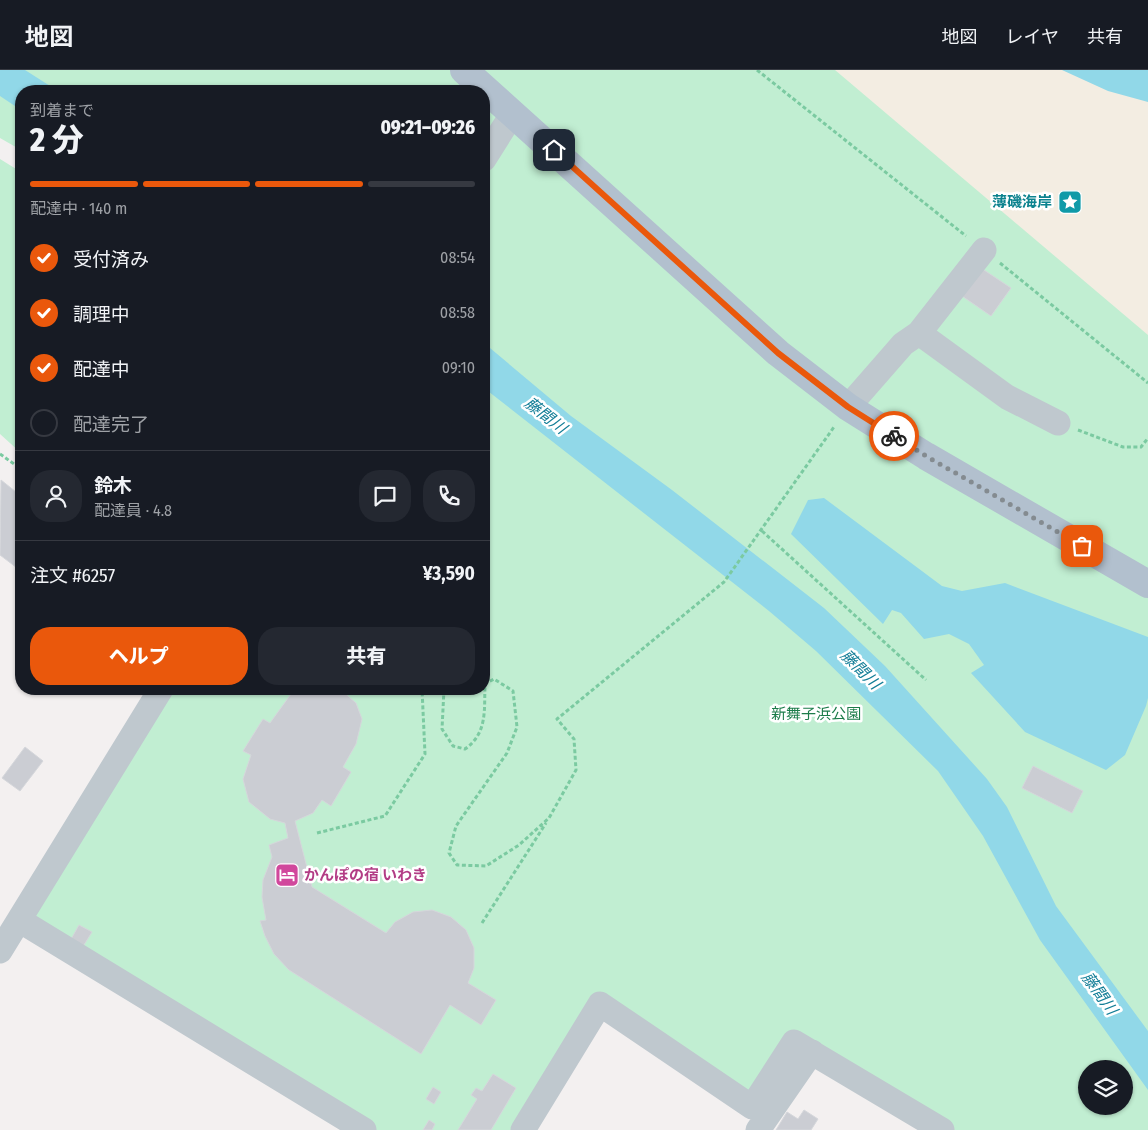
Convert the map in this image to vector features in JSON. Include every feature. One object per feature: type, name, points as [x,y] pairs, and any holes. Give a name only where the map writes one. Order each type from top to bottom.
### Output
[{"type":"main road","points":[[464,70],[481,85]]},
{"type":"main road","points":[[490,93],[778,353],[848,407],[926,456],[1148,584]]},
{"type":"street","points":[[490,150],[512,113]]},
{"type":"street","points":[[848,407],[903,344],[919,332],[984,250]]},
{"type":"street","points":[[919,332],[1007,397],[1058,423]]},
{"type":"street","points":[[0,951],[157,695]]},
{"type":"street","points":[[19,920],[364,1130]]},
{"type":"street","points":[[522,1130],[600,1004],[756,1122],[812,1052],[942,1130]]},
{"type":"path","points":[[757,70],[1148,383]]},
{"type":"path","points":[[482,923],[549,818],[576,770],[574,739],[556,719],[724,582],[756,540],[848,407]]},
{"type":"path","points":[[1058,423],[1123,447],[1141,447],[1148,438]]},
{"type":"path","points":[[0,454],[15,465]]},
{"type":"path","points":[[762,531],[926,680]]},
{"type":"path","points":[[490,681],[494,679],[513,691],[517,727],[507,753],[456,826],[449,853],[457,865],[486,866],[520,844],[549,818]]},
{"type":"path","points":[[317,833],[385,816],[425,754],[422,695]]},
{"type":"path","points":[[444,695],[442,729],[453,746],[465,749],[476,742],[484,723],[485,695]]},
{"type":"green space","name":"新舞子浜公園","points":[[0,70],[1148,70],[1148,1130],[927,1130],[790,1046],[751,1114],[595,1014],[521,1130],[349,1130],[14,926],[149,695],[490,695],[490,85],[15,85],[15,147],[0,138]]},
{"type":"green space","points":[[0,159],[15,168],[15,448],[0,434]]},
{"type":"sand","name":"薄磯海岸","points":[[835,70],[1148,70],[1148,335]]},
{"type":"water","points":[[0,70],[25,70],[49,85],[15,85],[15,106],[0,96]]},
{"type":"water","points":[[1062,70],[1148,70],[1148,102],[1108,91]]},
{"type":"water","name":"藤間川","points":[[490,348],[571,416],[672,490],[824,608],[885,666],[987,779],[1007,807],[1056,906],[1148,1031],[1148,1090],[1133,1069],[1133,1060],[1126,1060],[1040,940],[983,836],[938,771],[816,651],[769,611],[490,393]]},
{"type":"water","points":[[824,498],[942,586],[962,591],[1005,583],[1148,637],[1148,698],[1125,755],[1106,770],[1025,732],[971,673],[984,665],[969,644],[949,634],[924,639],[901,613],[892,610],[883,624],[791,534],[808,500]]},
{"type":"building","points":[[981,268],[1011,288],[991,316],[962,296]]},
{"type":"building","points":[[1,480],[15,491],[15,566],[0,555]]},
{"type":"building","name":"かんぽの宿 いわき","points":[[290,695],[347,695],[356,703],[362,719],[356,744],[343,767],[351,772],[331,806],[322,800],[313,813],[295,821],[312,887],[386,933],[395,922],[413,912],[432,910],[451,917],[466,930],[474,948],[474,968],[468,983],[496,1000],[481,1025],[450,1005],[421,1054],[289,970],[274,954],[260,921],[266,920],[262,897],[263,880],[272,857],[269,845],[288,838],[285,823],[270,819],[249,802],[243,779],[251,755],[243,751],[263,719],[270,723]]},
{"type":"building","points":[[25,747],[43,761],[20,791],[2,778]]},
{"type":"building","points":[[1033,766],[1083,791],[1072,813],[1022,788]]},
{"type":"building","points":[[79,925],[92,932],[82,948],[70,941]]},
{"type":"building","points":[[493,1074],[516,1088],[491,1130],[458,1130],[477,1099],[471,1095],[476,1088],[482,1091]]},
{"type":"building","points":[[433,1087],[441,1092],[434,1104],[426,1099]]},
{"type":"building","points":[[804,1110],[818,1119],[811,1130],[776,1130],[787,1112],[798,1119]]},
{"type":"building","points":[[429,1120],[435,1124],[432,1130],[423,1130]]},
{"type":"way so far","points":[[894,436],[1082,546]]},
{"type":"place","name":"薄磯海岸","points":[[1070,202]]},
{"type":"place","name":"かんぽの宿 いわき","points":[[287,875]]},
{"type":"route","points":[[554,150],[778,353],[848,407],[894,436]]}]
